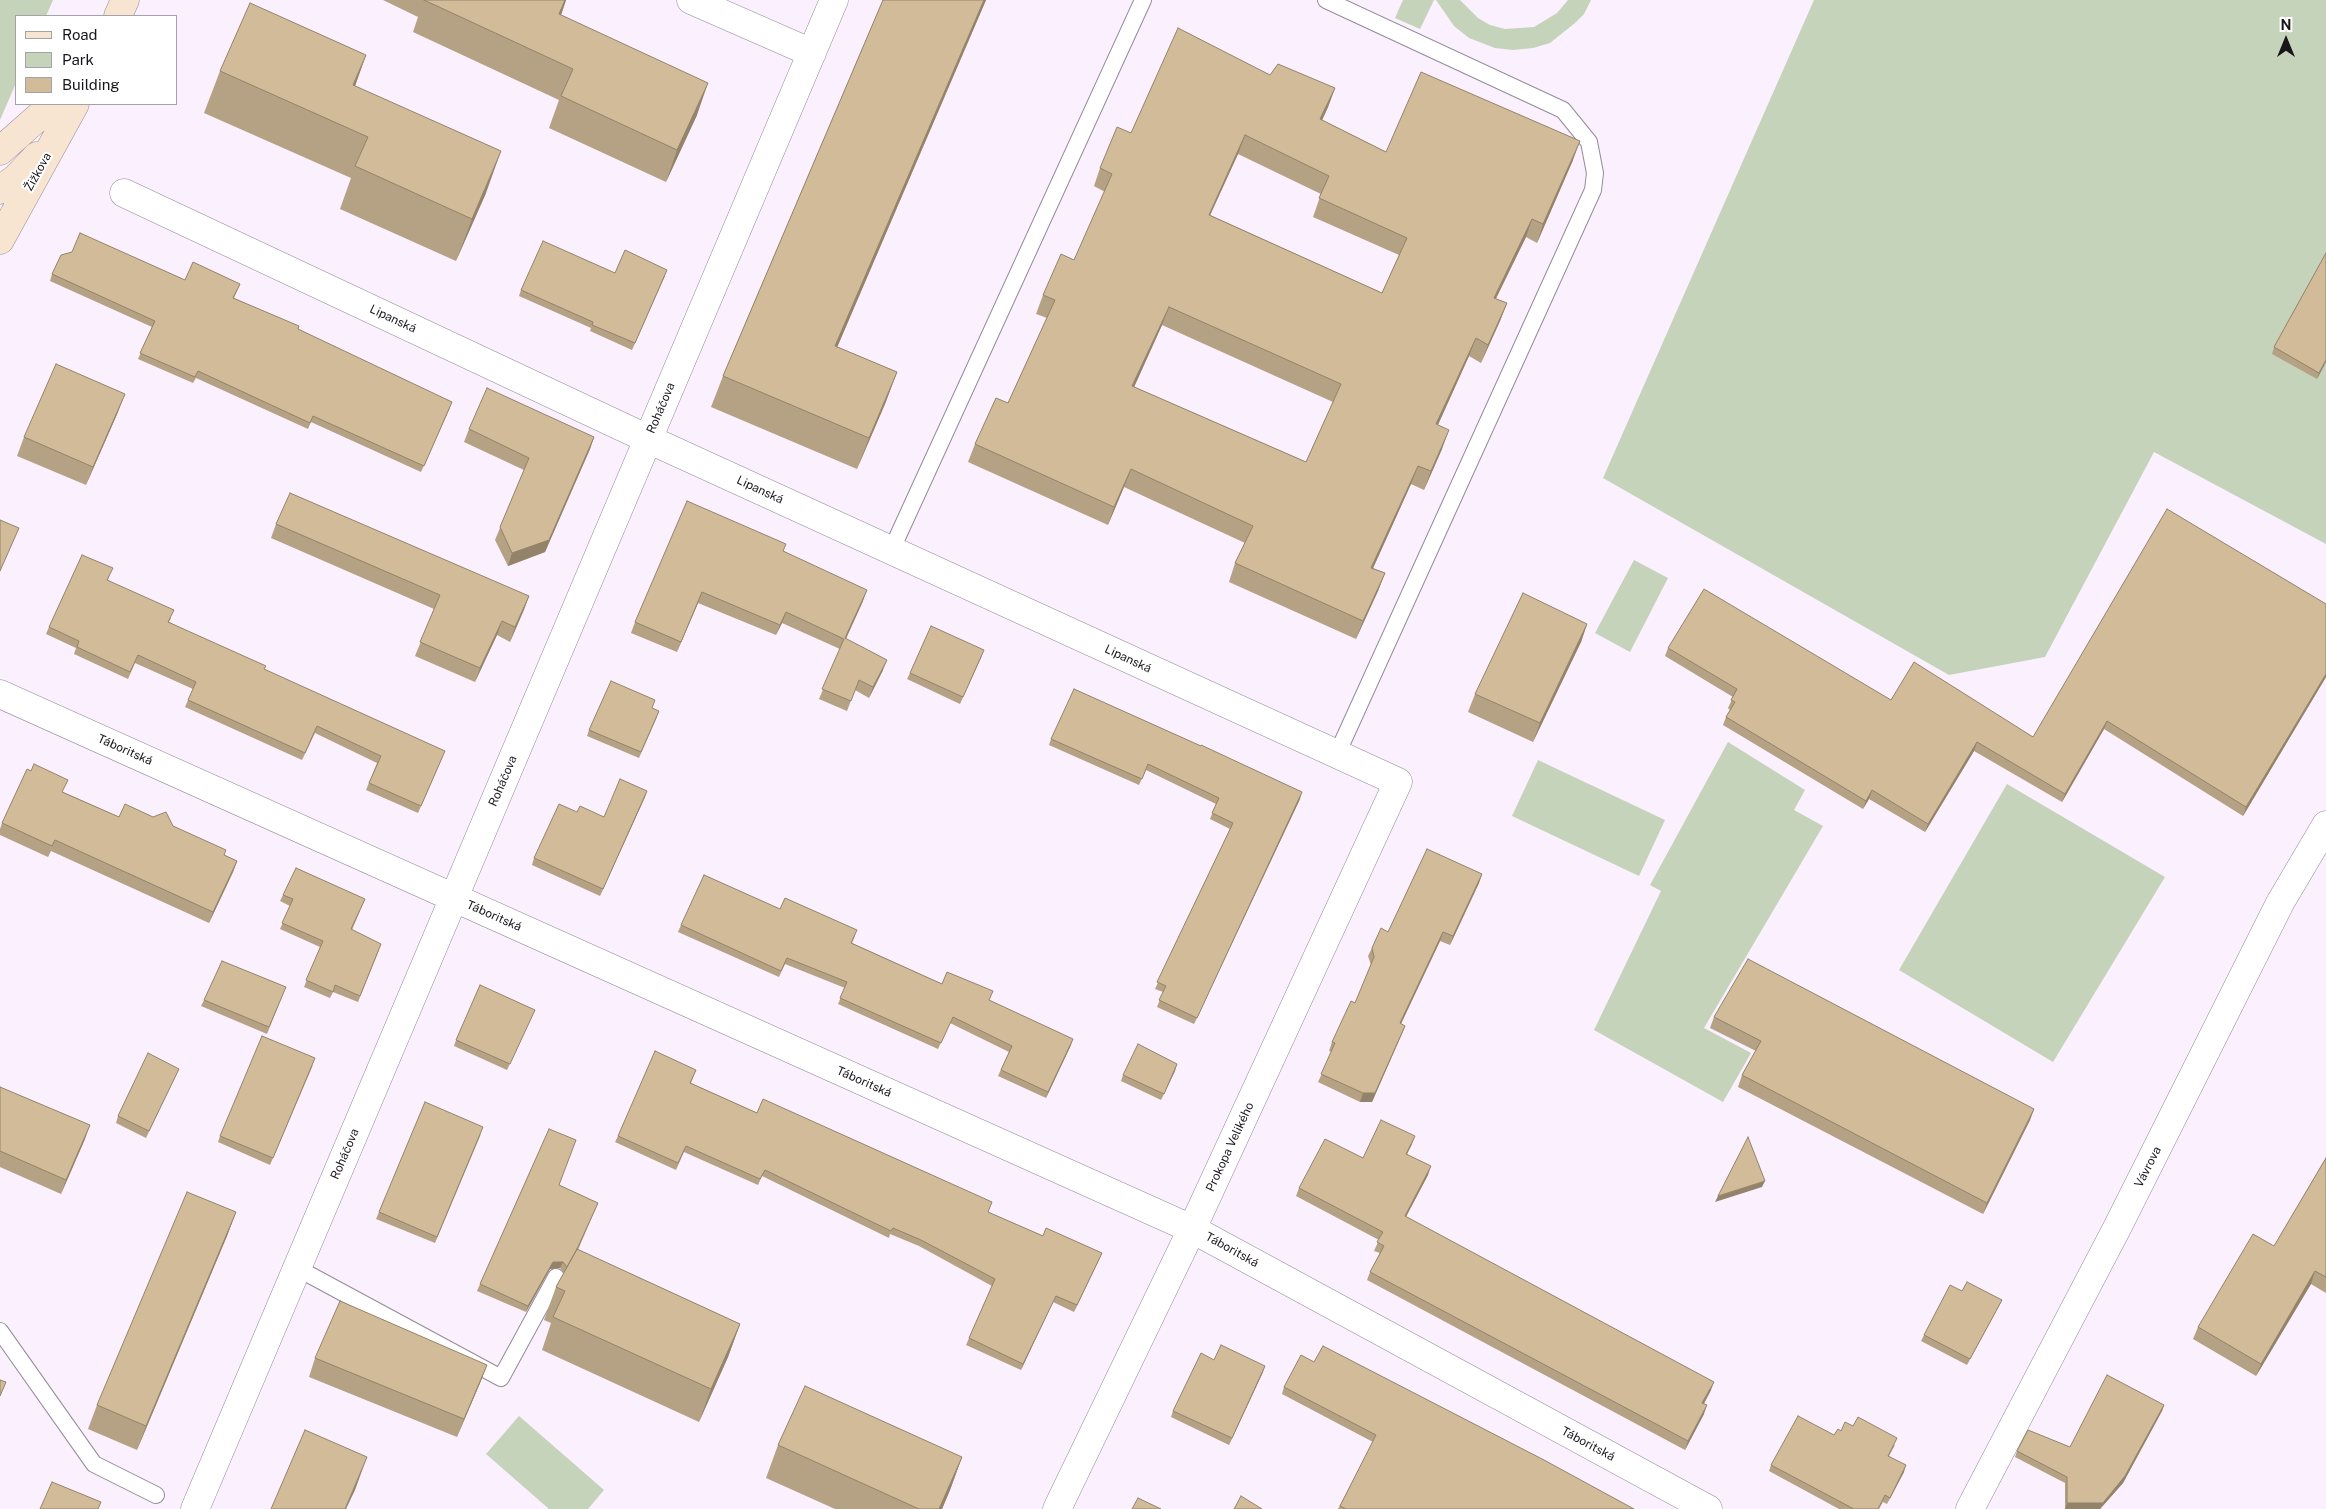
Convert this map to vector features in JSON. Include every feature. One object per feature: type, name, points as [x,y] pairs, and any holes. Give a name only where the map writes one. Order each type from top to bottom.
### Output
[{"type":"street","points":[[118,15],[125,0]]},
{"type":"street","points":[[690,0],[812,53]]},
{"type":"street","name":"Roháčova","points":[[194,1509],[834,0]]},
{"type":"street","points":[[0,151],[52,105]]},
{"type":"street","name":"Žižkova","points":[[0,190],[16,178],[35,158],[73,105]]},
{"type":"street","name":"Žižkova","points":[[0,240],[73,105]]},
{"type":"street","name":"Lipanská","points":[[124,193],[648,439],[1398,782]]},
{"type":"street","name":"Táboritská","points":[[0,694],[1192,1229],[1708,1509]]},
{"type":"street","name":"Prokopa Velikého","points":[[1057,1509],[1192,1229],[1398,782]]},
{"type":"street","name":"Vávrova","points":[[1970,1509],[2117,1228],[2280,903],[2326,825]]},
{"type":"lane","points":[[891,550],[1143,0]]},
{"type":"lane","points":[[1326,0],[1563,110],[1589,142],[1595,173],[1593,190],[1338,754]]},
{"type":"lane","points":[[297,1268],[501,1378],[556,1277]]},
{"type":"lane","points":[[0,1331],[94,1464],[156,1495]]},
{"type":"green space","points":[[0,0],[53,0],[46,15],[15,15],[15,85],[0,120]]},
{"type":"green space","points":[[1403,0],[1434,0],[1420,29],[1395,18]]},
{"type":"green space","points":[[1436,0],[1460,0],[1478,18],[1490,25],[1505,29],[1534,27],[1557,13],[1568,0],[1591,0],[1584,14],[1550,43],[1533,48],[1513,50],[1495,48],[1469,38],[1454,26]]},
{"type":"green space","points":[[1814,0],[2326,0],[2326,544],[2154,452],[2045,657],[1949,675],[1603,478]]},
{"type":"green space","points":[[1634,560],[1668,578],[1630,652],[1595,633]]},
{"type":"green space","points":[[1728,742],[1805,790],[1794,810],[1823,826],[1704,1028],[1751,1053],[1723,1102],[1594,1030],[1661,891],[1650,885]]},
{"type":"green space","points":[[1538,760],[1665,820],[1639,876],[1512,816]]},
{"type":"green space","points":[[2007,784],[2165,877],[2053,1062],[1899,970]]},
{"type":"green space","points":[[519,1416],[604,1490],[588,1509],[549,1509],[486,1454]]},
{"type":"building","points":[[424,0],[565,0],[559,14],[708,83],[677,150],[561,96],[573,69]]},
{"type":"building","points":[[883,0],[984,0],[835,346],[897,372],[869,438],[723,376]]},
{"type":"building","points":[[250,3],[366,55],[353,85],[501,151],[472,219],[355,166],[368,137],[220,71]]},
{"type":"building","points":[[1178,28],[1270,75],[1278,64],[1335,88],[1320,119],[1386,152],[1421,72],[1580,141],[1543,224],[1532,219],[1494,298],[1507,303],[1488,345],[1476,338],[1436,424],[1449,430],[1431,471],[1418,466],[1371,568],[1385,573],[1363,621],[1235,563],[1253,526],[1131,469],[1114,507],[975,444],[996,398],[1008,403],[1055,300],[1043,295],[1061,254],[1074,260],[1112,174],[1100,168],[1117,127],[1131,133]],"holes":[[[1245,135],[1329,176],[1319,198],[1407,238],[1382,293],[1209,215]],[[1169,307],[1341,384],[1306,462],[1132,386]]]},
{"type":"building","points":[[80,233],[185,280],[193,262],[240,284],[233,298],[299,326],[298,329],[452,402],[424,466],[313,416],[310,423],[198,371],[195,377],[140,353],[155,321],[52,274],[61,255],[72,252]]},
{"type":"building","points":[[543,241],[615,273],[625,250],[667,270],[635,343],[592,325],[593,322],[521,290]]},
{"type":"building","points":[[2326,253],[2326,360],[2319,373],[2274,347]]},
{"type":"building","points":[[56,364],[125,394],[93,467],[24,437]]},
{"type":"building","points":[[487,388],[594,437],[549,540],[512,553],[500,527],[529,458],[469,429]]},
{"type":"building","points":[[290,493],[529,596],[515,627],[502,621],[480,668],[420,642],[440,595],[276,524]]},
{"type":"building","points":[[687,501],[786,544],[783,551],[867,590],[845,638],[887,660],[873,687],[859,680],[851,701],[822,689],[844,639],[786,612],[780,625],[702,592],[681,642],[635,622]]},
{"type":"building","points":[[2167,509],[2326,604],[2326,674],[2246,807],[2107,721],[2065,794],[1977,742],[1928,824],[1872,790],[1866,801],[1726,717],[1735,702],[1731,700],[1737,689],[1668,648],[1704,589],[1891,700],[1914,662],[2033,737]]},
{"type":"building","points":[[0,520],[19,528],[0,571]]},
{"type":"building","points":[[82,555],[113,568],[107,580],[174,610],[168,622],[266,666],[264,669],[445,751],[421,806],[369,783],[381,756],[317,726],[305,753],[188,700],[196,682],[138,655],[130,672],[77,647],[79,641],[49,627]]},
{"type":"building","points":[[1523,593],[1587,624],[1540,723],[1475,694]]},
{"type":"building","points":[[931,626],[984,650],[963,697],[910,673]]},
{"type":"building","points":[[611,681],[655,700],[652,708],[659,711],[641,752],[589,730]]},
{"type":"building","points":[[1074,689],[1302,792],[1197,1018],[1159,1000],[1166,986],[1157,982],[1233,823],[1212,813],[1219,798],[1148,764],[1142,779],[1051,739]]},
{"type":"building","points":[[34,764],[68,780],[62,792],[119,817],[125,804],[153,817],[166,812],[173,826],[226,850],[224,855],[237,861],[213,912],[55,840],[52,846],[2,823],[27,769],[31,771]]},
{"type":"building","points":[[620,779],[647,791],[603,889],[534,858],[559,804],[577,812],[580,806],[604,817]]},
{"type":"building","points":[[1427,849],[1482,874],[1453,936],[1443,932],[1400,1023],[1405,1026],[1375,1093],[1363,1093],[1321,1074],[1335,1043],[1332,1042],[1351,1001],[1355,1003],[1374,957],[1372,948],[1381,928],[1388,932]]},
{"type":"building","points":[[296,868],[365,899],[351,929],[381,944],[360,996],[335,985],[333,992],[306,980],[323,941],[282,923],[293,899],[283,895]]},
{"type":"building","points":[[704,875],[780,909],[785,898],[857,930],[851,943],[942,984],[947,972],[993,991],[989,1000],[1073,1039],[1048,1092],[1001,1070],[1012,1046],[953,1017],[941,1043],[840,998],[847,982],[787,958],[781,971],[681,925]]},
{"type":"building","points":[[1748,959],[2034,1109],[1987,1203],[1742,1075],[1761,1041],[1714,1017]]},
{"type":"building","points":[[222,961],[286,987],[269,1027],[204,1000]]},
{"type":"building","points":[[480,985],[535,1010],[510,1064],[456,1040]]},
{"type":"building","points":[[262,1036],[315,1058],[273,1158],[220,1136]]},
{"type":"building","points":[[1138,1044],[1177,1064],[1164,1094],[1123,1075]]},
{"type":"building","points":[[655,1051],[696,1070],[690,1083],[757,1113],[763,1099],[992,1202],[988,1212],[1043,1236],[1046,1228],[1102,1253],[1077,1305],[1056,1296],[1023,1364],[969,1338],[995,1279],[921,1240],[893,1228],[891,1231],[765,1170],[760,1179],[686,1146],[678,1163],[618,1136]]},
{"type":"building","points":[[148,1053],[179,1069],[149,1131],[118,1116]]},
{"type":"building","points":[[0,1087],[90,1125],[66,1180],[0,1151]]},
{"type":"building","points":[[425,1102],[483,1127],[437,1237],[379,1212]]},
{"type":"building","points":[[1381,1120],[1415,1136],[1406,1154],[1431,1166],[1405,1216],[1714,1382],[1702,1403],[1707,1405],[1688,1441],[1370,1272],[1384,1246],[1377,1242],[1383,1232],[1299,1188],[1325,1139],[1363,1158]]},
{"type":"building","points":[[549,1129],[576,1140],[559,1185],[598,1203],[567,1267],[563,1262],[553,1262],[528,1306],[480,1284]]},
{"type":"building","points":[[1748,1137],[1765,1181],[1718,1196]]},
{"type":"building","points":[[2326,1158],[2326,1277],[2315,1271],[2261,1364],[2198,1327],[2253,1234],[2274,1246]]},
{"type":"building","points":[[187,1192],[236,1212],[146,1426],[97,1405]]},
{"type":"building","points":[[577,1249],[740,1324],[711,1389],[553,1317],[565,1291],[556,1287]]},
{"type":"building","points":[[1967,1282],[2002,1300],[1970,1359],[1924,1335],[1950,1285],[1962,1291]]},
{"type":"building","points":[[340,1301],[487,1365],[464,1419],[315,1358]]},
{"type":"building","points":[[1221,1345],[1265,1366],[1232,1438],[1173,1411],[1201,1353],[1214,1360]]},
{"type":"building","points":[[1323,1346],[1544,1460],[1634,1509],[1346,1509],[1340,1506],[1376,1435],[1284,1387],[1301,1355],[1314,1362]]},
{"type":"building","points":[[2107,1375],[2164,1405],[2125,1476],[2103,1503],[2067,1503],[2067,1477],[2017,1451],[2028,1430],[2070,1447]]},
{"type":"building","points":[[0,1380],[6,1382],[0,1396]]},
{"type":"building","points":[[805,1386],[962,1457],[939,1509],[919,1509],[778,1445]]},
{"type":"building","points":[[1798,1416],[1834,1435],[1838,1429],[1841,1431],[1845,1422],[1853,1426],[1858,1417],[1897,1438],[1888,1456],[1906,1465],[1890,1498],[1885,1495],[1878,1509],[1854,1509],[1771,1465]]},
{"type":"building","points":[[305,1430],[367,1457],[345,1509],[271,1509]]},
{"type":"building","points":[[52,1482],[101,1502],[98,1509],[40,1509]]},
{"type":"building","points":[[1241,1496],[1262,1509],[1234,1509]]},
{"type":"building","points":[[1138,1498],[1161,1509],[1132,1509]]}]
